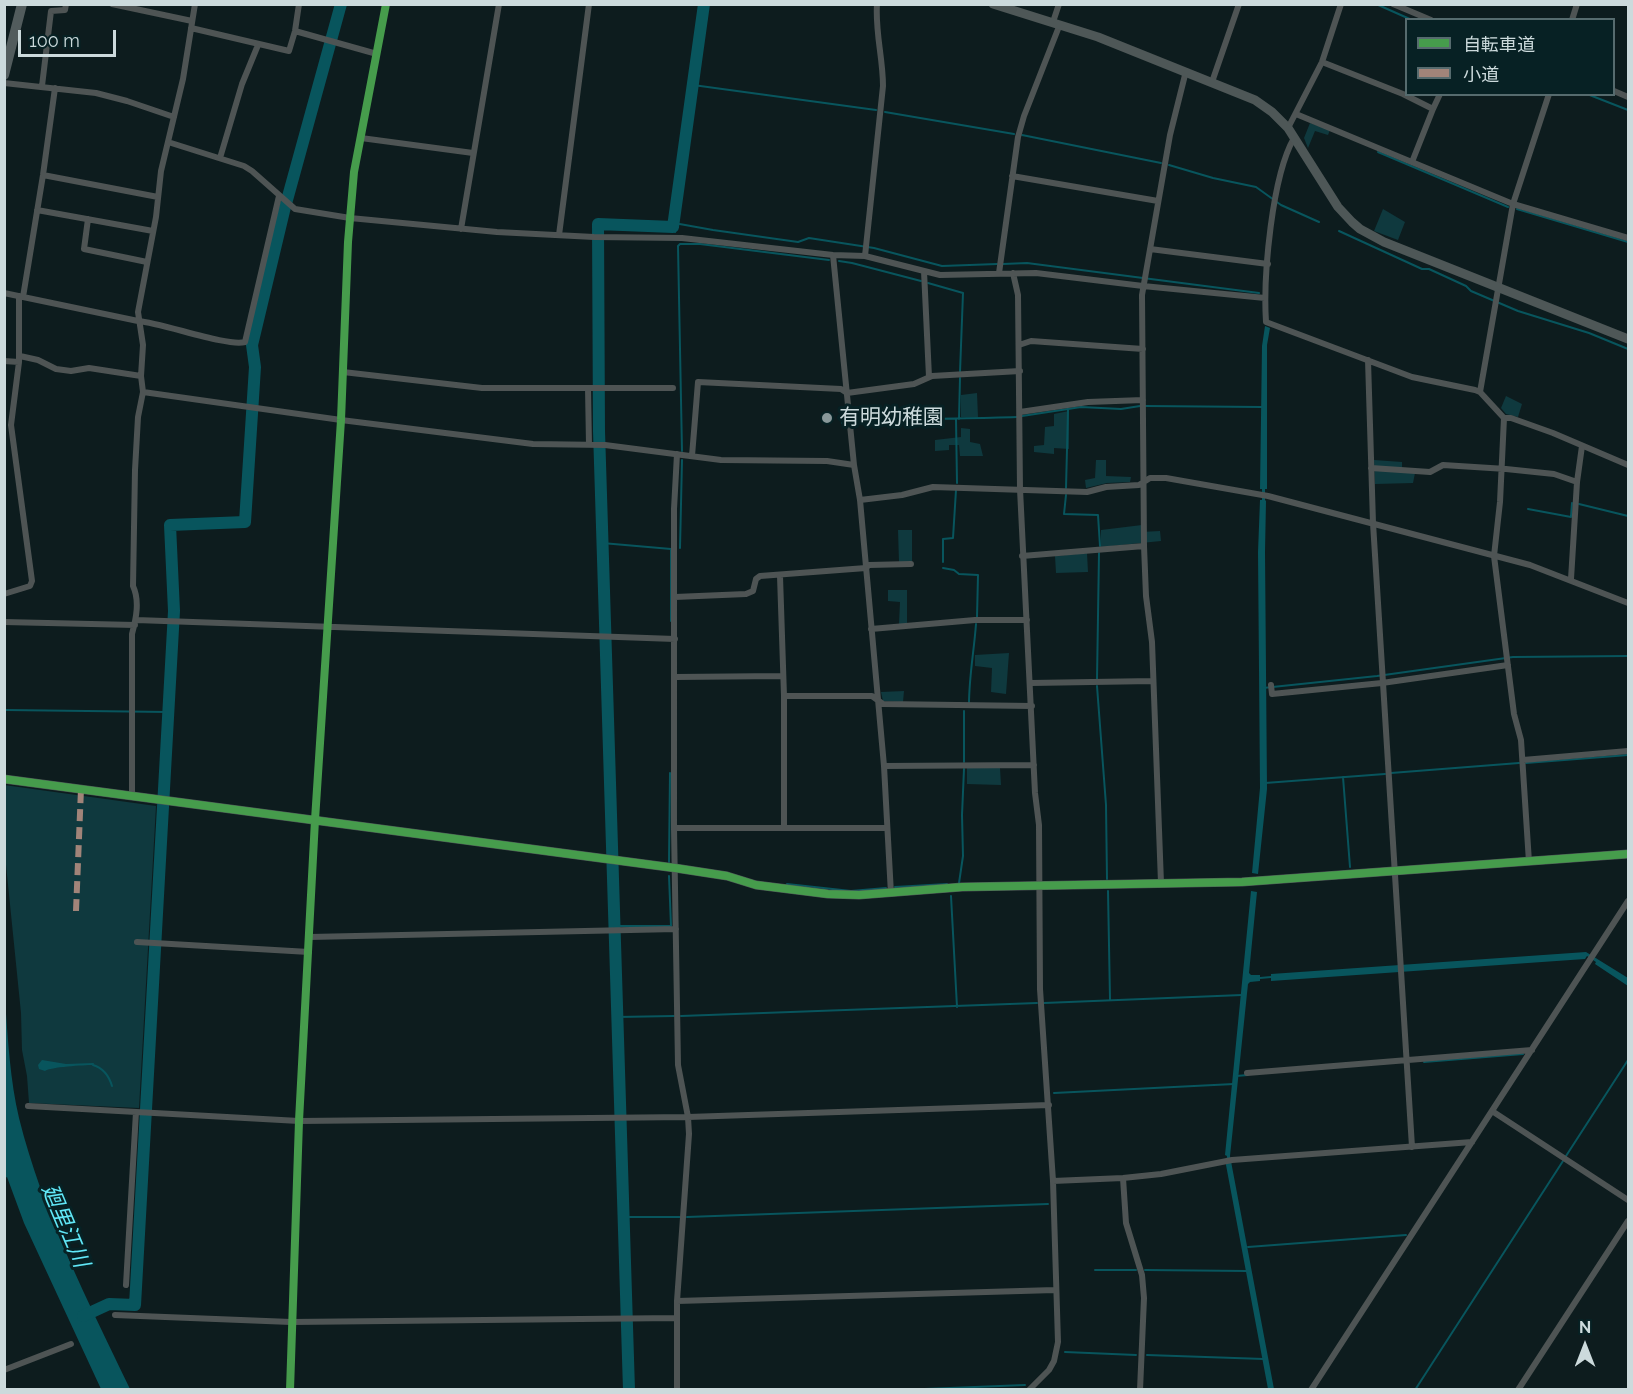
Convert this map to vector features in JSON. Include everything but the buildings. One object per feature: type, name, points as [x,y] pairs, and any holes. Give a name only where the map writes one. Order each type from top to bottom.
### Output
[{"type":"highway","points":[[4,75],[22,4]]},
{"type":"street","points":[[42,86],[51,11],[65,10],[66,4]]},
{"type":"street","points":[[112,4],[192,21]]},
{"type":"street","points":[[132,796],[132,634],[136,594],[133,586],[135,470],[138,417],[143,392],[142,345],[138,321],[161,171],[174,117],[195,4]]},
{"type":"street","points":[[191,28],[288,51],[295,31],[299,4]]},
{"type":"street","points":[[290,1389],[299,1120],[315,820],[341,420],[350,218],[354,172],[386,4]]},
{"type":"street","points":[[461,229],[500,4]]},
{"type":"street","points":[[559,235],[588,4]]},
{"type":"street","points":[[865,250],[883,86],[883,67],[876,24],[877,4]]},
{"type":"street","points":[[993,4],[1057,23],[1186,71],[1255,100],[1272,112],[1288,128],[1338,207],[1360,229],[1384,242],[1629,339]]},
{"type":"street","points":[[1000,267],[1018,137],[1057,23],[1059,4]]},
{"type":"street","points":[[1212,82],[1239,4]]},
{"type":"street","points":[[1288,128],[1322,62],[1341,4]]},
{"type":"street","points":[[1393,4],[1426,18]]},
{"type":"street","points":[[295,31],[376,54]]},
{"type":"street","points":[[220,159],[242,84],[258,45]]},
{"type":"street","points":[[1322,62],[1405,95]]},
{"type":"street","points":[[1161,883],[1153,681],[1144,546],[1144,280],[1170,135],[1186,71]]},
{"type":"street","points":[[4,83],[96,93],[174,117]]},
{"type":"street","points":[[4,594],[30,586],[32,581],[11,425],[20,359],[21,296],[44,175],[55,88]]},
{"type":"street","points":[[1406,96],[1433,109]]},
{"type":"street","points":[[1412,162],[1439,96]]},
{"type":"street","points":[[1480,392],[1513,204],[1548,96]]},
{"type":"street","points":[[1296,114],[1513,204],[1629,238]]},
{"type":"street","points":[[361,138],[473,153]]},
{"type":"street","points":[[1294,138],[1283,168],[1276,202],[1264,298],[1266,322],[1412,377],[1480,392],[1504,418],[1494,556],[1514,714],[1521,740],[1529,862]]},
{"type":"street","points":[[168,142],[252,171],[295,209],[350,218],[461,229],[559,235],[682,238],[833,255],[865,250],[924,271],[955,276],[1000,267],[1013,273],[1144,280],[1264,298]]},
{"type":"street","points":[[44,175],[158,197]]},
{"type":"street","points":[[1012,176],[1158,201]]},
{"type":"street","points":[[4,293],[138,321],[155,322],[215,339],[245,342],[284,201]]},
{"type":"street","points":[[37,210],[153,231]]},
{"type":"street","points":[[88,219],[84,249],[147,262]]},
{"type":"street","points":[[1150,249],[1268,264]]},
{"type":"street","points":[[833,255],[854,465],[860,500],[884,766],[891,894]]},
{"type":"street","points":[[924,271],[929,377]]},
{"type":"street","points":[[1013,273],[1018,295],[1022,556],[1039,825],[1040,989],[1053,1180],[1058,1342],[1054,1361],[1029,1389]]},
{"type":"street","points":[[1019,345],[1031,341],[1143,349]]},
{"type":"street","points":[[4,361],[38,360],[56,369],[71,371],[89,368],[141,376]]},
{"type":"street","points":[[1368,360],[1372,523],[1412,1147]]},
{"type":"street","points":[[692,456],[698,382],[841,389],[847,393],[914,384],[929,377],[1020,371]]},
{"type":"street","points":[[343,372],[482,388],[673,388]]},
{"type":"street","points":[[591,388],[591,445]]},
{"type":"street","points":[[143,392],[533,444],[604,445],[721,460],[827,461],[854,465]]},
{"type":"street","points":[[1020,412],[1088,402],[1143,400]]},
{"type":"street","points":[[1504,418],[1511,418],[1553,433],[1629,465]]},
{"type":"street","points":[[1571,579],[1577,482],[1582,446]]},
{"type":"street","points":[[677,454],[674,509],[674,828],[678,1065],[688,1117],[688,1153],[677,1301],[677,1389]]},
{"type":"street","points":[[1371,468],[1430,472],[1443,465],[1554,474],[1577,482]]},
{"type":"street","points":[[860,500],[902,495],[933,487],[1087,492],[1106,487],[1132,486],[1150,478],[1166,478],[1264,495],[1530,565],[1629,603]]},
{"type":"street","points":[[1022,556],[1144,546]]},
{"type":"street","points":[[675,597],[746,594],[753,591],[756,579],[760,576],[866,568],[868,565],[911,564]]},
{"type":"street","points":[[780,576],[784,696],[784,828]]},
{"type":"street","points":[[871,629],[975,620],[1027,620]]},
{"type":"street","points":[[4,622],[173,621],[675,639]]},
{"type":"street","points":[[1271,687],[1272,694],[1507,660]]},
{"type":"street","points":[[675,677],[782,676]]},
{"type":"street","points":[[1031,683],[1153,681]]},
{"type":"street","points":[[784,696],[872,696],[883,704],[1032,706]]},
{"type":"street","points":[[1522,760],[1629,751]]},
{"type":"street","points":[[884,766],[1034,765]]},
{"type":"street","points":[[4,779],[675,868],[727,876],[756,885],[859,895],[962,887],[1242,882],[1629,854]]},
{"type":"street","points":[[674,828],[887,828]]},
{"type":"street","points":[[1311,1389],[1629,901]]},
{"type":"street","points":[[310,937],[676,929]]},
{"type":"street","points":[[137,942],[309,952]]},
{"type":"street","points":[[1248,1073],[1532,1050]]},
{"type":"street","points":[[28,1106],[299,1120],[688,1117],[1049,1105]]},
{"type":"street","points":[[126,1285],[142,1112]]},
{"type":"street","points":[[1492,1112],[1629,1200]]},
{"type":"street","points":[[1053,1180],[1123,1178],[1161,1174],[1228,1160],[1472,1142]]},
{"type":"street","points":[[1123,1178],[1126,1223],[1142,1275],[1144,1298],[1140,1389]]},
{"type":"street","points":[[1518,1389],[1629,1221]]},
{"type":"street","points":[[677,1301],[1055,1290]]},
{"type":"street","points":[[115,1315],[291,1322],[677,1318]]},
{"type":"street","points":[[4,1370],[71,1344]]},
{"type":"shaded area","points":[[1310,123],[1330,130],[1328,135],[1315,131],[1308,148],[1304,138]]},
{"type":"shaded area","points":[[1383,209],[1405,222],[1398,240],[1374,231]]},
{"type":"shaded area","points":[[1265,326],[1270,328],[1267,345],[1267,489],[1265,489],[1267,789],[1258,874],[1252,873],[1260,788],[1258,552],[1260,500],[1262,500],[1262,489],[1260,489],[1262,346]]},
{"type":"shaded area","points":[[977,393],[978,417],[961,417],[961,395]]},
{"type":"shaded area","points":[[1506,396],[1522,404],[1518,417],[1506,414],[1501,408]]},
{"type":"shaded area","points":[[1069,411],[1069,449],[1054,448],[1054,454],[1034,452],[1034,446],[1044,445],[1045,427],[1054,426],[1054,414]]},
{"type":"shaded area","points":[[961,428],[970,429],[970,442],[980,444],[983,456],[960,456],[959,445],[949,445],[949,450],[935,451],[935,440],[961,437]]},
{"type":"shaded area","points":[[1096,460],[1106,460],[1106,476],[1131,477],[1130,482],[1107,483],[1086,488],[1085,480],[1095,478]]},
{"type":"shaded area","points":[[1374,460],[1402,462],[1402,471],[1415,473],[1413,483],[1375,484]]},
{"type":"shaded area","points":[[1142,525],[1141,532],[1160,531],[1161,541],[1101,547],[1101,530]]},
{"type":"shaded area","points":[[898,530],[912,530],[912,562],[899,562]]},
{"type":"shaded area","points":[[1087,553],[1088,572],[1056,573],[1055,556]]},
{"type":"shaded area","points":[[888,590],[907,590],[907,624],[899,624],[900,602],[888,601]]},
{"type":"shaded area","points":[[1009,653],[1006,694],[991,692],[992,668],[975,666],[975,655]]},
{"type":"shaded area","points":[[904,691],[903,702],[883,701],[881,692]]},
{"type":"shaded area","points":[[967,768],[1000,768],[1001,785],[967,784]]},
{"type":"shaded area","points":[[4,785],[156,806],[139,1108],[29,1103],[22,1050],[21,1013],[5,855]]},
{"type":"shaded area","points":[[1251,891],[1257,892],[1249,973],[1251,975],[1260,975],[1260,977],[1271,976],[1271,974],[1586,952],[1628,978],[1628,986],[1587,956],[1585,959],[1271,981],[1271,978],[1260,979],[1260,981],[1248,984],[1230,1156],[1274,1389],[1268,1389],[1225,1155]]},
{"type":"shaded area","points":[[5,1000],[13,1089],[29,1154],[68,1256],[130,1389],[101,1389],[24,1223],[7,1177],[5,1178]]},
{"type":"shaded area","points":[[42,1060],[66,1064],[94,1063],[93,1065],[60,1067],[45,1071],[39,1069],[38,1065]]},
{"type":"waterway","points":[[83,1316],[109,1304],[135,1305],[174,611],[170,525],[245,522],[255,367],[252,345],[284,211],[341,4]]},
{"type":"waterway","points":[[629,1390],[599,431],[598,224],[673,227],[704,4]]},
{"type":"waterway","points":[[1376,4],[1408,18]]},
{"type":"waterway","points":[[693,85],[876,110]]},
{"type":"waterway","points":[[1592,96],[1628,110]]},
{"type":"waterway","points":[[885,112],[1014,134]]},
{"type":"waterway","points":[[1022,135],[1161,163]]},
{"type":"waterway","points":[[1378,152],[1508,207]]},
{"type":"waterway","points":[[1169,165],[1213,178],[1256,187],[1281,205],[1319,222]]},
{"type":"waterway","points":[[1517,209],[1628,242]]},
{"type":"waterway","points":[[674,223],[798,242],[809,238],[874,248],[942,266],[997,264]]},
{"type":"waterway","points":[[673,227],[675,232]]},
{"type":"waterway","points":[[1339,231],[1422,269],[1429,269],[1466,286],[1471,291],[1518,311],[1589,333],[1628,349]]},
{"type":"waterway","points":[[682,451],[678,246],[680,244],[700,244],[829,260]]},
{"type":"waterway","points":[[839,261],[921,281]]},
{"type":"waterway","points":[[1003,264],[1027,263],[1259,293]]},
{"type":"waterway","points":[[928,283],[963,293],[960,372]]},
{"type":"waterway","points":[[959,419],[960,378]]},
{"type":"waterway","points":[[1022,416],[1081,407],[1121,409],[1140,406]]},
{"type":"waterway","points":[[1145,406],[1262,407]]},
{"type":"waterway","points":[[1066,488],[1068,410]]},
{"type":"waterway","points":[[854,422],[1017,417]]},
{"type":"waterway","points":[[956,419],[957,483]]},
{"type":"waterway","points":[[842,423],[847,423]]},
{"type":"waterway","points":[[680,548],[682,460]]},
{"type":"waterway","points":[[943,562],[943,539],[953,538],[956,490]]},
{"type":"waterway","points":[[1066,495],[1064,514],[1098,515],[1100,546]]},
{"type":"waterway","points":[[1528,509],[1571,517],[1572,503]]},
{"type":"waterway","points":[[1579,504],[1628,516]]},
{"type":"waterway","points":[[602,543],[671,549],[671,621]]},
{"type":"waterway","points":[[1097,679],[1099,553]]},
{"type":"waterway","points":[[943,568],[954,570],[959,574],[978,575],[977,617]]},
{"type":"waterway","points":[[969,704],[976,624]]},
{"type":"waterway","points":[[1263,688],[1377,676],[1513,657],[1628,656]]},
{"type":"waterway","points":[[1097,686],[1106,805],[1107,879]]},
{"type":"waterway","points":[[6,710],[168,712]]},
{"type":"waterway","points":[[964,711],[964,762]]},
{"type":"waterway","points":[[1526,763],[1628,755]]},
{"type":"waterway","points":[[1391,773],[1519,763]]},
{"type":"waterway","points":[[959,883],[963,856],[964,769]]},
{"type":"waterway","points":[[669,862],[670,773]]},
{"type":"waterway","points":[[1265,783],[1385,774]]},
{"type":"waterway","points":[[1343,777],[1350,867]]},
{"type":"waterway","points":[[614,926],[671,926],[669,876]]},
{"type":"waterway","points":[[787,884],[851,891],[886,888]]},
{"type":"waterway","points":[[895,887],[947,884]]},
{"type":"waterway","points":[[1108,891],[1110,999]]},
{"type":"waterway","points":[[951,896],[957,1007]]},
{"type":"waterway","points":[[1044,1003],[1242,995]]},
{"type":"waterway","points":[[681,1016],[1037,1003]]},
{"type":"waterway","points":[[617,1017],[674,1016]]},
{"type":"waterway","points":[[1424,1062],[1523,1054]]},
{"type":"waterway","points":[[1566,1156],[1628,1060]]},
{"type":"waterway","points":[[93,1065],[105,1073],[112,1086]]},
{"type":"waterway","points":[[1236,1076],[1248,1075]]},
{"type":"waterway","points":[[1054,1093],[1234,1084]]},
{"type":"waterway","points":[[1415,1390],[1563,1161]]},
{"type":"waterway","points":[[687,1217],[1048,1204]]},
{"type":"waterway","points":[[623,1217],[680,1217]]},
{"type":"waterway","points":[[1248,1247],[1406,1235]]},
{"type":"waterway","points":[[1095,1270],[1136,1270]]},
{"type":"waterway","points":[[1145,1270],[1247,1271]]},
{"type":"waterway","points":[[1065,1352],[1136,1355]]},
{"type":"waterway","points":[[1147,1355],[1264,1359]]},
{"type":"waterway","points":[[899,1390],[1025,1385]]},
{"type":"marked path","points":[[76,911],[81,789]]},
{"type":"cycle path","points":[[290,1390],[299,1121],[315,820],[341,420],[348,242],[354,172],[386,4]]},
{"type":"cycle path","points":[[4,779],[675,868],[727,876],[756,885],[828,894],[859,895],[962,887],[1242,882],[1628,854]]},
{"type":"place","name":"有明幼稚園","points":[[827,418]]},
{"type":"water label","name":"廻里江川","points":[[65,1226]]}]
